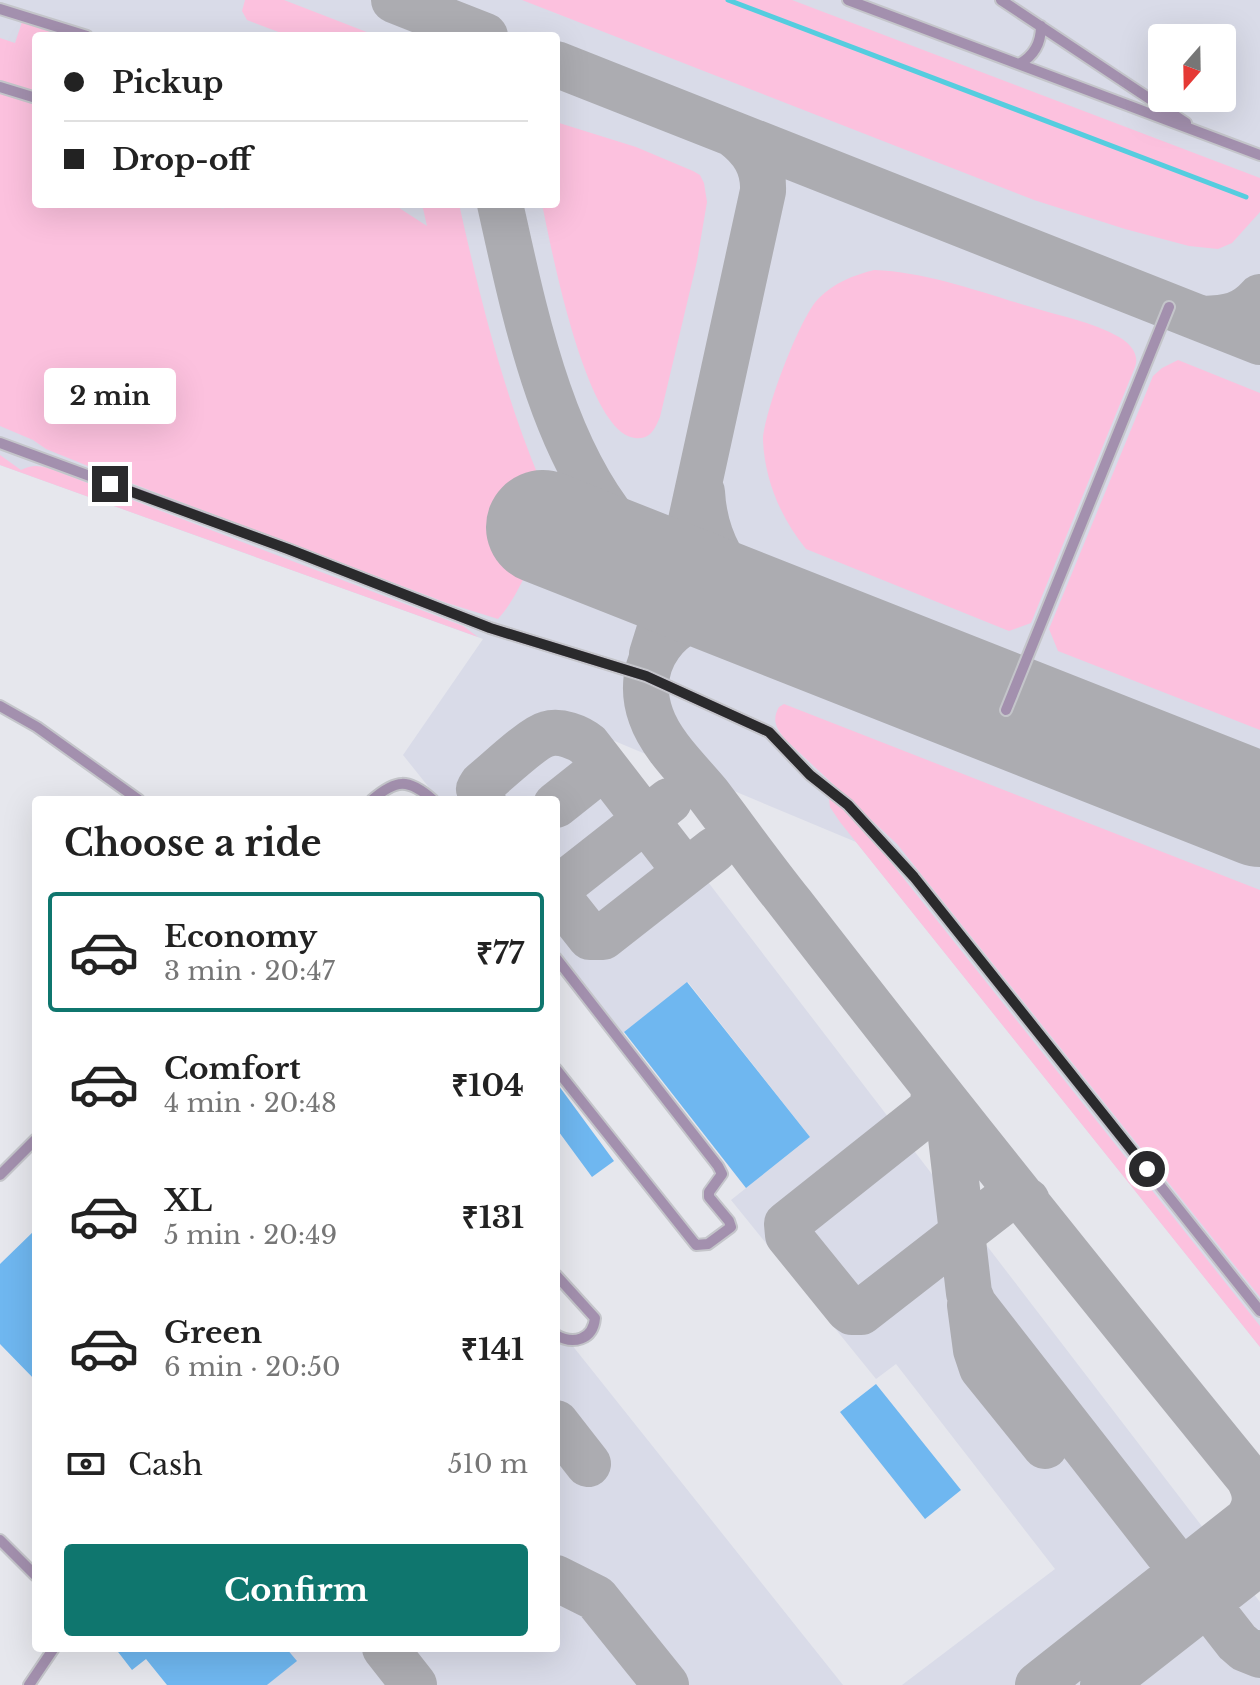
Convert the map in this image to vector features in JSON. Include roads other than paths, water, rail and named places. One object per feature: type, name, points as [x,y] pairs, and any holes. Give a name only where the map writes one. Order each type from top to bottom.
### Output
[{"type":"lane","points":[[848,0],[1259,153]]},
{"type":"lane","points":[[1001,0],[1201,133]]},
{"type":"lane","points":[[0,9],[74,32]]},
{"type":"lane","points":[[1019,64],[1027,60],[1038,43],[1041,26]]},
{"type":"lane","points":[[0,87],[32,97]]},
{"type":"lane","points":[[1006,710],[1169,307]]},
{"type":"lane","points":[[0,443],[288,549],[490,628],[646,676],[769,732],[810,775],[848,805],[914,877],[1260,1311]]},
{"type":"lane","points":[[0,706],[37,727],[133,796]]},
{"type":"lane","points":[[377,796],[389,785],[404,782],[428,796]]},
{"type":"lane","points":[[560,963],[718,1166],[722,1174],[709,1192],[709,1197],[731,1227],[708,1244],[696,1245],[560,1074]]},
{"type":"lane","points":[[0,1175],[32,1143]]},
{"type":"lane","points":[[560,1279],[595,1318],[594,1328],[578,1341],[560,1337]]},
{"type":"lane","points":[[0,1540],[32,1572]]},
{"type":"lane","points":[[29,1685],[51,1652]]},
{"type":"waterway","points":[[728,0],[1246,197]]}]
